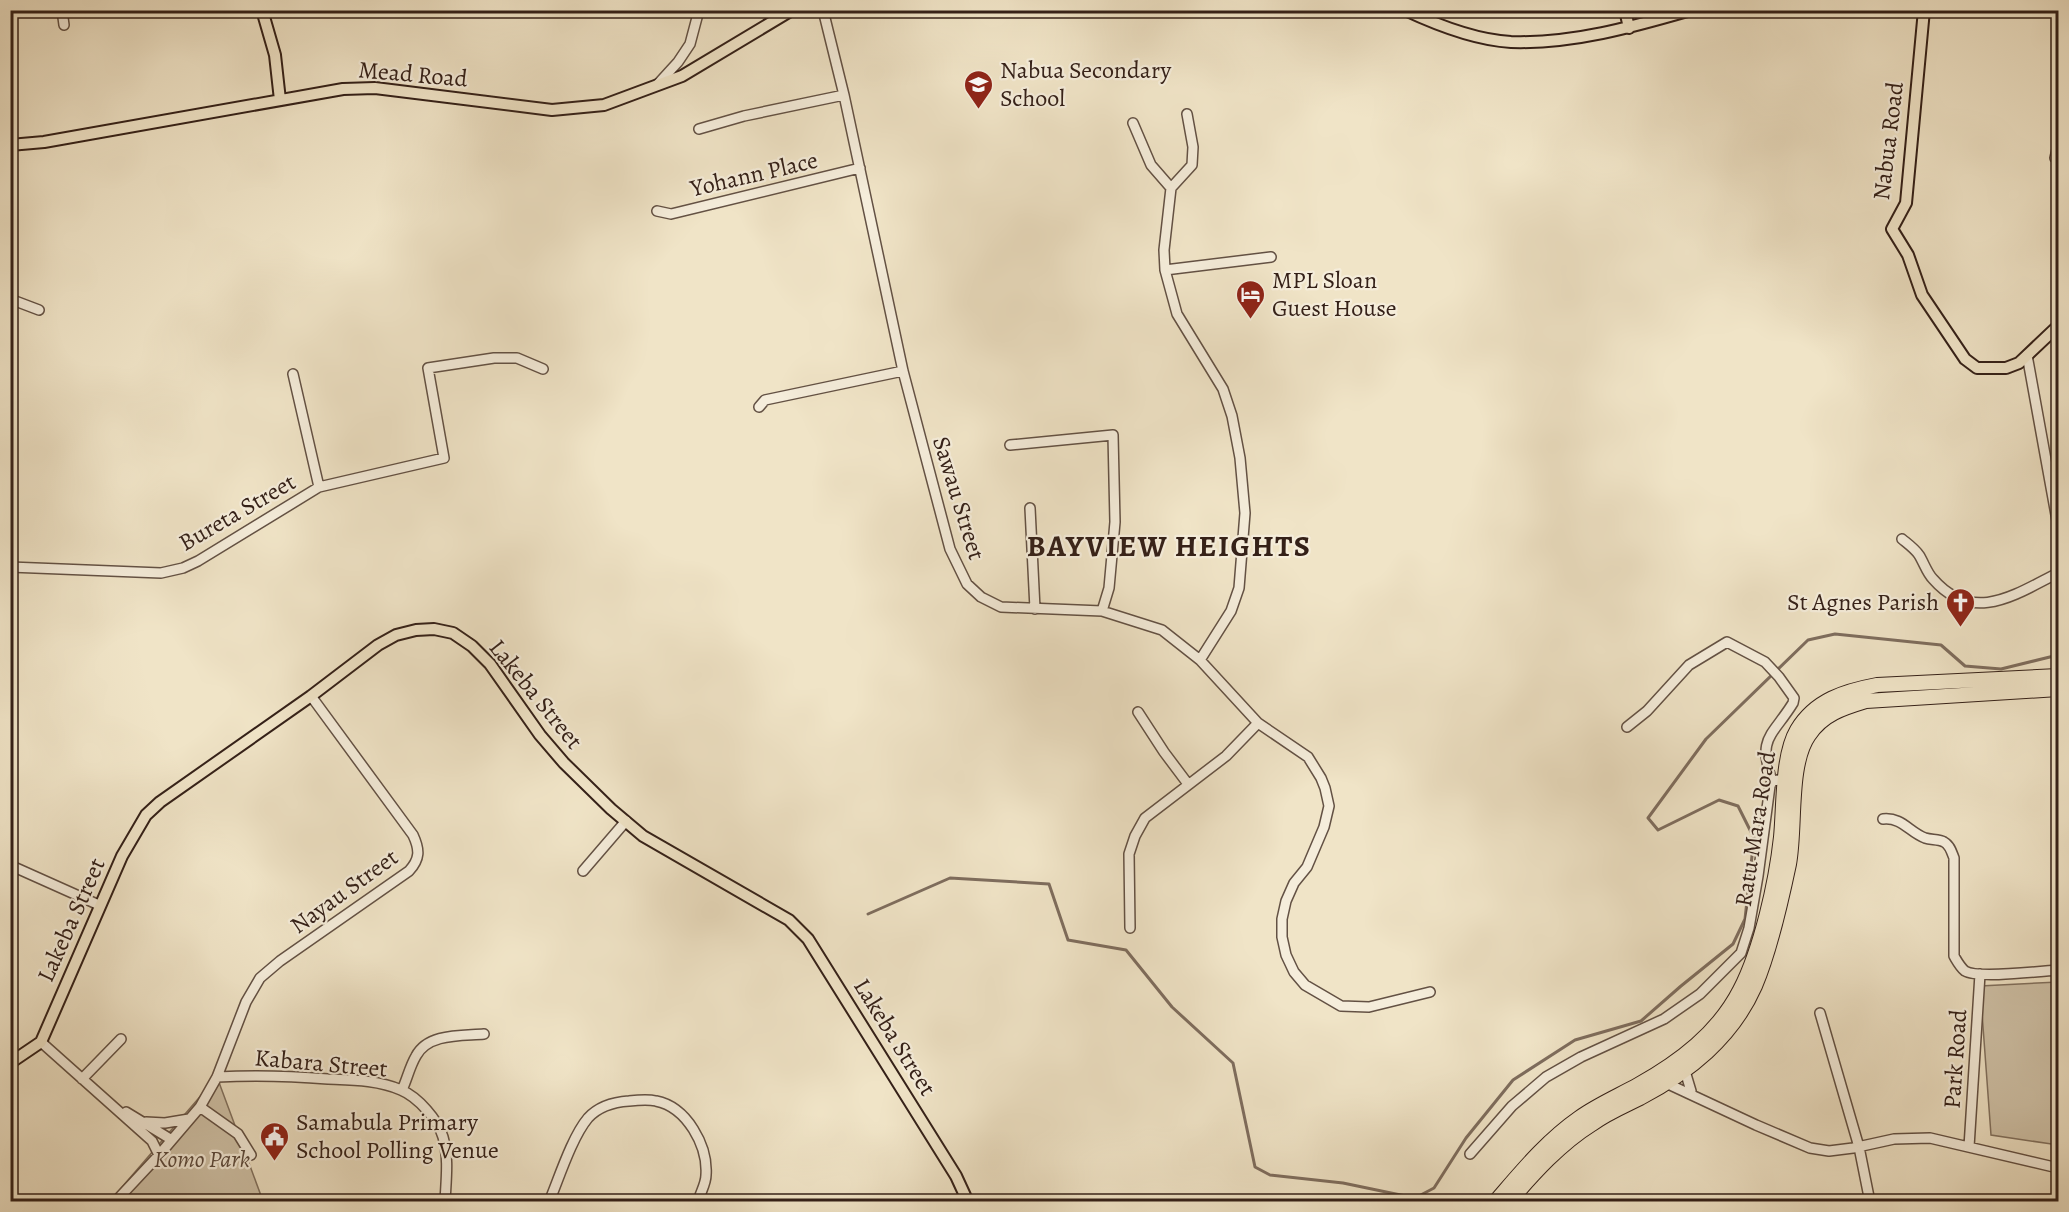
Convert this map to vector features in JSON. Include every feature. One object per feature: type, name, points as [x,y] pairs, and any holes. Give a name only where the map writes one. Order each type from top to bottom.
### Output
[{"type":"highway","name":"Ratu Mara Road","points":[[1495,1202],[1544,1147],[1566,1128],[1592,1109],[1640,1084],[1675,1061],[1706,1037],[1720,1022],[1740,991],[1748,973],[1764,919],[1781,840],[1779,780],[1796,731],[1812,711],[1828,699],[1856,689],[1877,685],[2058,676]]},
{"type":"highway","name":"Ratu Mara Road","points":[[1509,1202],[1547,1161],[1574,1137],[1606,1115],[1685,1071],[1713,1048],[1731,1028],[1755,986],[1771,938],[1789,864],[1797,767],[1807,737],[1824,717],[1866,701],[2058,689]]},
{"type":"main road","points":[[262,10],[274,55],[280,100]]},
{"type":"main road","name":"Mead Road","points":[[10,145],[44,142],[343,89],[375,88],[552,110],[604,105],[682,76],[792,10]]},
{"type":"main road","points":[[1405,10],[1435,24],[1509,42],[1568,40],[1629,28],[1691,10]]},
{"type":"main road","points":[[1625,10],[1629,28]]},
{"type":"main road","name":"Nabua Road","points":[[1924,10],[1906,203],[1892,229],[1908,255],[1922,295],[1965,359],[1977,368],[2006,368],[2019,363],[2058,326]]},
{"type":"main road","name":"Lakeba Street","points":[[40,1042],[99,905],[122,856],[146,814],[312,696],[378,645],[396,634],[434,629],[453,633],[472,646],[490,664],[540,735],[564,763],[642,836],[789,920],[808,939],[956,1176],[968,1202]]},
{"type":"main road","points":[[10,1063],[40,1042]]},
{"type":"street","points":[[63,10],[64,25]]},
{"type":"street","points":[[656,86],[678,62],[690,44],[699,10]]},
{"type":"street","name":"Sawau Street","points":[[823,10],[844,95],[903,371],[950,549],[967,584],[981,597],[1001,607],[1102,611],[1162,630],[1200,660],[1258,723],[1308,757],[1321,778],[1329,806],[1317,846],[1286,901],[1282,937],[1286,955],[1294,972],[1305,985],[1341,1006],[1369,1007],[1430,992]]},
{"type":"street","points":[[699,129],[744,116],[844,95]]},
{"type":"street","points":[[1187,114],[1193,147],[1192,165],[1171,188],[1164,250],[1165,270],[1177,314],[1223,388],[1232,416],[1243,484],[1245,513],[1239,588],[1231,611],[1200,660]]},
{"type":"street","points":[[1133,123],[1152,165],[1171,188]]},
{"type":"street","points":[[2055,158],[2058,145]]},
{"type":"street","name":"Yohann Place","points":[[657,211],[670,214],[860,168]]},
{"type":"street","points":[[1165,270],[1271,257]]},
{"type":"street","points":[[10,299],[39,310]]},
{"type":"street","points":[[2027,355],[2058,526]]},
{"type":"street","name":"Bureta Street","points":[[10,567],[161,573],[183,568],[319,487],[444,458],[428,368],[494,358],[518,358],[543,369]]},
{"type":"street","points":[[759,406],[765,400],[903,371]]},
{"type":"street","points":[[293,374],[319,487]]},
{"type":"street","points":[[1010,445],[1113,435],[1115,522],[1109,588],[1102,611]]},
{"type":"street","points":[[1030,508],[1035,609]]},
{"type":"street","points":[[1902,539],[1917,553],[1932,579],[1960,600],[1970,604],[1983,604],[2004,599],[2058,573]]},
{"type":"street","points":[[1470,1154],[1512,1106],[1546,1077],[1581,1057],[1664,1019],[1700,994],[1742,953],[1779,780],[1766,764],[1765,745],[1773,728],[1793,704],[1794,698],[1765,662],[1727,642],[1689,665],[1647,711],[1627,727]]},
{"type":"street","name":"Nayau Street","points":[[115,1202],[200,1107],[217,1077],[246,1002],[260,978],[280,961],[409,871],[417,862],[419,849],[413,835],[312,696]]},
{"type":"street","points":[[1138,712],[1188,784]]},
{"type":"street","points":[[1130,928],[1129,854],[1144,818],[1226,756],[1258,723]]},
{"type":"street","points":[[1883,819],[1899,820],[1917,834],[1944,842],[1950,847],[1954,858],[1954,956],[1966,972],[1980,974],[2058,970]]},
{"type":"street","points":[[583,871],[626,821]]},
{"type":"street","points":[[14,867],[99,905]]},
{"type":"street","name":"Park Road","points":[[1969,1147],[1980,974]]},
{"type":"street","points":[[1820,1013],[1859,1147],[1870,1202]]},
{"type":"street","points":[[402,1090],[417,1053],[430,1041],[446,1037],[484,1034]]},
{"type":"street","points":[[82,1079],[121,1039]]},
{"type":"street","points":[[40,1042],[118,1109],[152,1142],[159,1155]]},
{"type":"street","points":[[1685,1071],[1690,1094]]},
{"type":"street","name":"Kabara Street","points":[[217,1077],[263,1075],[373,1082],[402,1090],[427,1112],[443,1136],[447,1167],[445,1202]]},
{"type":"street","points":[[1666,1083],[1810,1148],[1829,1151],[1894,1139],[1919,1138],[1940,1140],[2058,1168]]},
{"type":"street","points":[[549,1202],[576,1139],[588,1118],[603,1107],[621,1101],[640,1100],[655,1100],[667,1104],[696,1133],[705,1155],[706,1177],[698,1202]]},
{"type":"street","points":[[200,1107],[238,1134],[251,1155]]},
{"type":"street","points":[[118,1109],[172,1140]]},
{"type":"street","points":[[144,1122],[165,1123],[189,1119]]},
{"type":"green space","points":[[2058,982],[2058,1145],[1991,1135],[1980,986]]},
{"type":"green space","name":"Komo Park","points":[[217,1077],[263,1201],[110,1201]]},
{"type":"waterway","points":[[868,914],[950,878],[1049,884],[1068,940],[1126,950],[1172,1007],[1233,1063],[1255,1167],[1270,1175],[1343,1183],[1415,1198],[1434,1188],[1466,1138],[1513,1080],[1575,1040],[1641,1021],[1733,944],[1745,919],[1754,838],[1738,806],[1719,800],[1658,830],[1648,818],[1706,739],[1808,640],[1835,634],[1941,645],[1965,666],[2001,669],[2058,655]]},
{"type":"place","name":"Nabua Secondary School","points":[[979,110]]},
{"type":"place","name":"MPL Sloan Guest House","points":[[1251,320]]},
{"type":"place","name":"St Agnes Parish","points":[[1960,628]]},
{"type":"place","name":"Samabula Primary School Polling Venue","points":[[275,1162]]},
{"type":"district","name":"BAYVIEW HEIGHTS","points":[[1169,546]]}]
